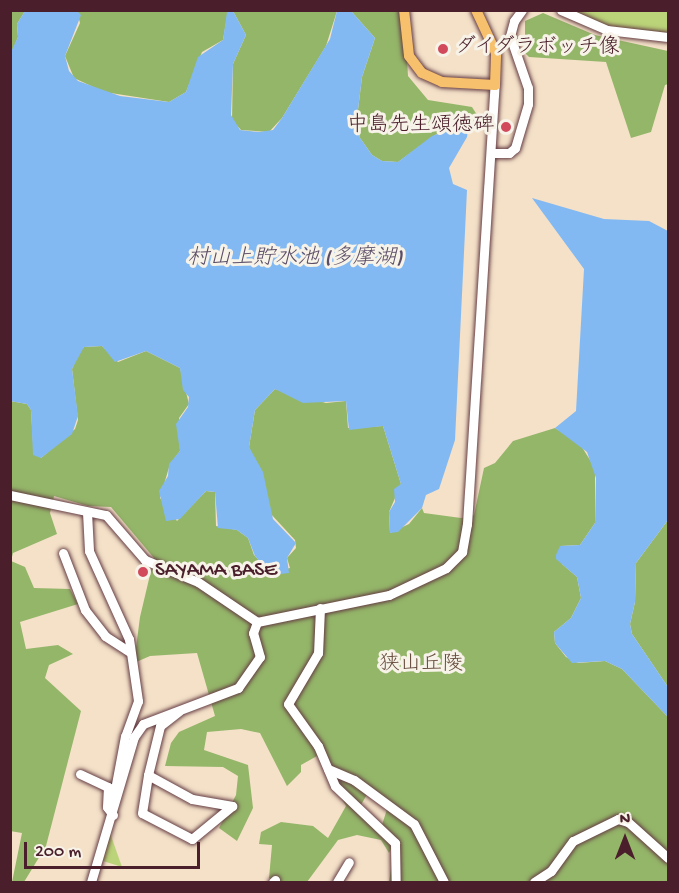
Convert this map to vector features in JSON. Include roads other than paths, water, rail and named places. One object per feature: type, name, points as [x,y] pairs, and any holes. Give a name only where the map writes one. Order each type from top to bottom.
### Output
[{"type":"main road","points":[[404,10],[410,56],[422,73],[442,82],[495,85],[497,70],[493,46],[476,10]]},
{"type":"street","points":[[492,153],[509,153],[515,148],[528,104],[528,88],[510,36],[514,21],[522,10]]},
{"type":"street","points":[[561,10],[607,30],[669,37]]},
{"type":"street","points":[[10,495],[108,517],[152,565],[198,582],[257,622],[380,597],[408,587],[450,565],[464,547],[495,85]]},
{"type":"street","points":[[87,513],[93,563],[129,639],[138,701],[116,776],[112,796],[114,812]]},
{"type":"street","points":[[63,554],[85,610],[105,636],[130,652]]},
{"type":"street","points":[[320,608],[318,653],[288,704],[318,746],[335,786],[395,843],[396,882]]},
{"type":"street","points":[[91,882],[114,812],[136,731],[148,721],[228,695],[243,684],[260,657],[253,633],[257,622]]},
{"type":"street","points":[[148,775],[192,799],[232,806],[192,839],[142,813],[148,775],[160,726],[181,709]]},
{"type":"street","points":[[328,769],[354,780],[414,824],[444,882]]},
{"type":"street","points":[[80,774],[108,787],[107,807],[114,812]]},
{"type":"street","points":[[534,882],[550,871],[573,841],[618,819],[628,822],[669,858]]},
{"type":"street","points":[[337,882],[349,862]]},
{"type":"water","name":"村山上貯水池 (多摩湖)","points":[[25,11],[77,11],[81,15],[65,56],[69,71],[78,81],[120,96],[169,102],[186,92],[198,57],[223,40],[227,12],[233,11],[246,35],[233,64],[231,115],[240,130],[259,132],[273,130],[282,118],[330,39],[337,11],[351,11],[375,38],[362,77],[357,118],[360,138],[372,155],[382,161],[398,162],[432,136],[469,122],[467,137],[449,168],[453,184],[467,190],[455,440],[439,489],[426,495],[422,508],[398,532],[390,533],[389,512],[395,502],[394,489],[401,484],[383,426],[349,430],[346,401],[303,403],[275,389],[255,410],[249,447],[263,472],[273,519],[296,543],[287,558],[289,573],[272,575],[255,556],[248,538],[237,530],[218,528],[215,492],[206,491],[180,519],[166,521],[159,491],[168,476],[169,464],[180,451],[176,424],[188,407],[189,397],[183,390],[180,368],[146,351],[115,362],[102,346],[84,347],[72,369],[78,416],[72,434],[41,458],[33,455],[31,410],[27,404],[10,401],[10,54],[18,37],[17,24]]},
{"type":"water","points":[[532,198],[604,219],[649,221],[668,231],[668,520],[636,563],[635,602],[630,624],[632,634],[668,687],[668,717],[622,669],[605,661],[572,663],[555,643],[554,632],[571,618],[581,598],[577,577],[556,559],[556,555],[560,546],[580,545],[595,523],[596,478],[587,452],[555,428],[576,411],[584,269]]},
{"type":"place","name":"ダイダラボッチ像","points":[[443,49]]},
{"type":"place","name":"中島先生頌徳碑","points":[[506,127]]},
{"type":"place","name":"SAYAMA BASE","points":[[143,572]]},
{"type":"park label","name":"狭山丘陵","points":[[421,666]]}]
